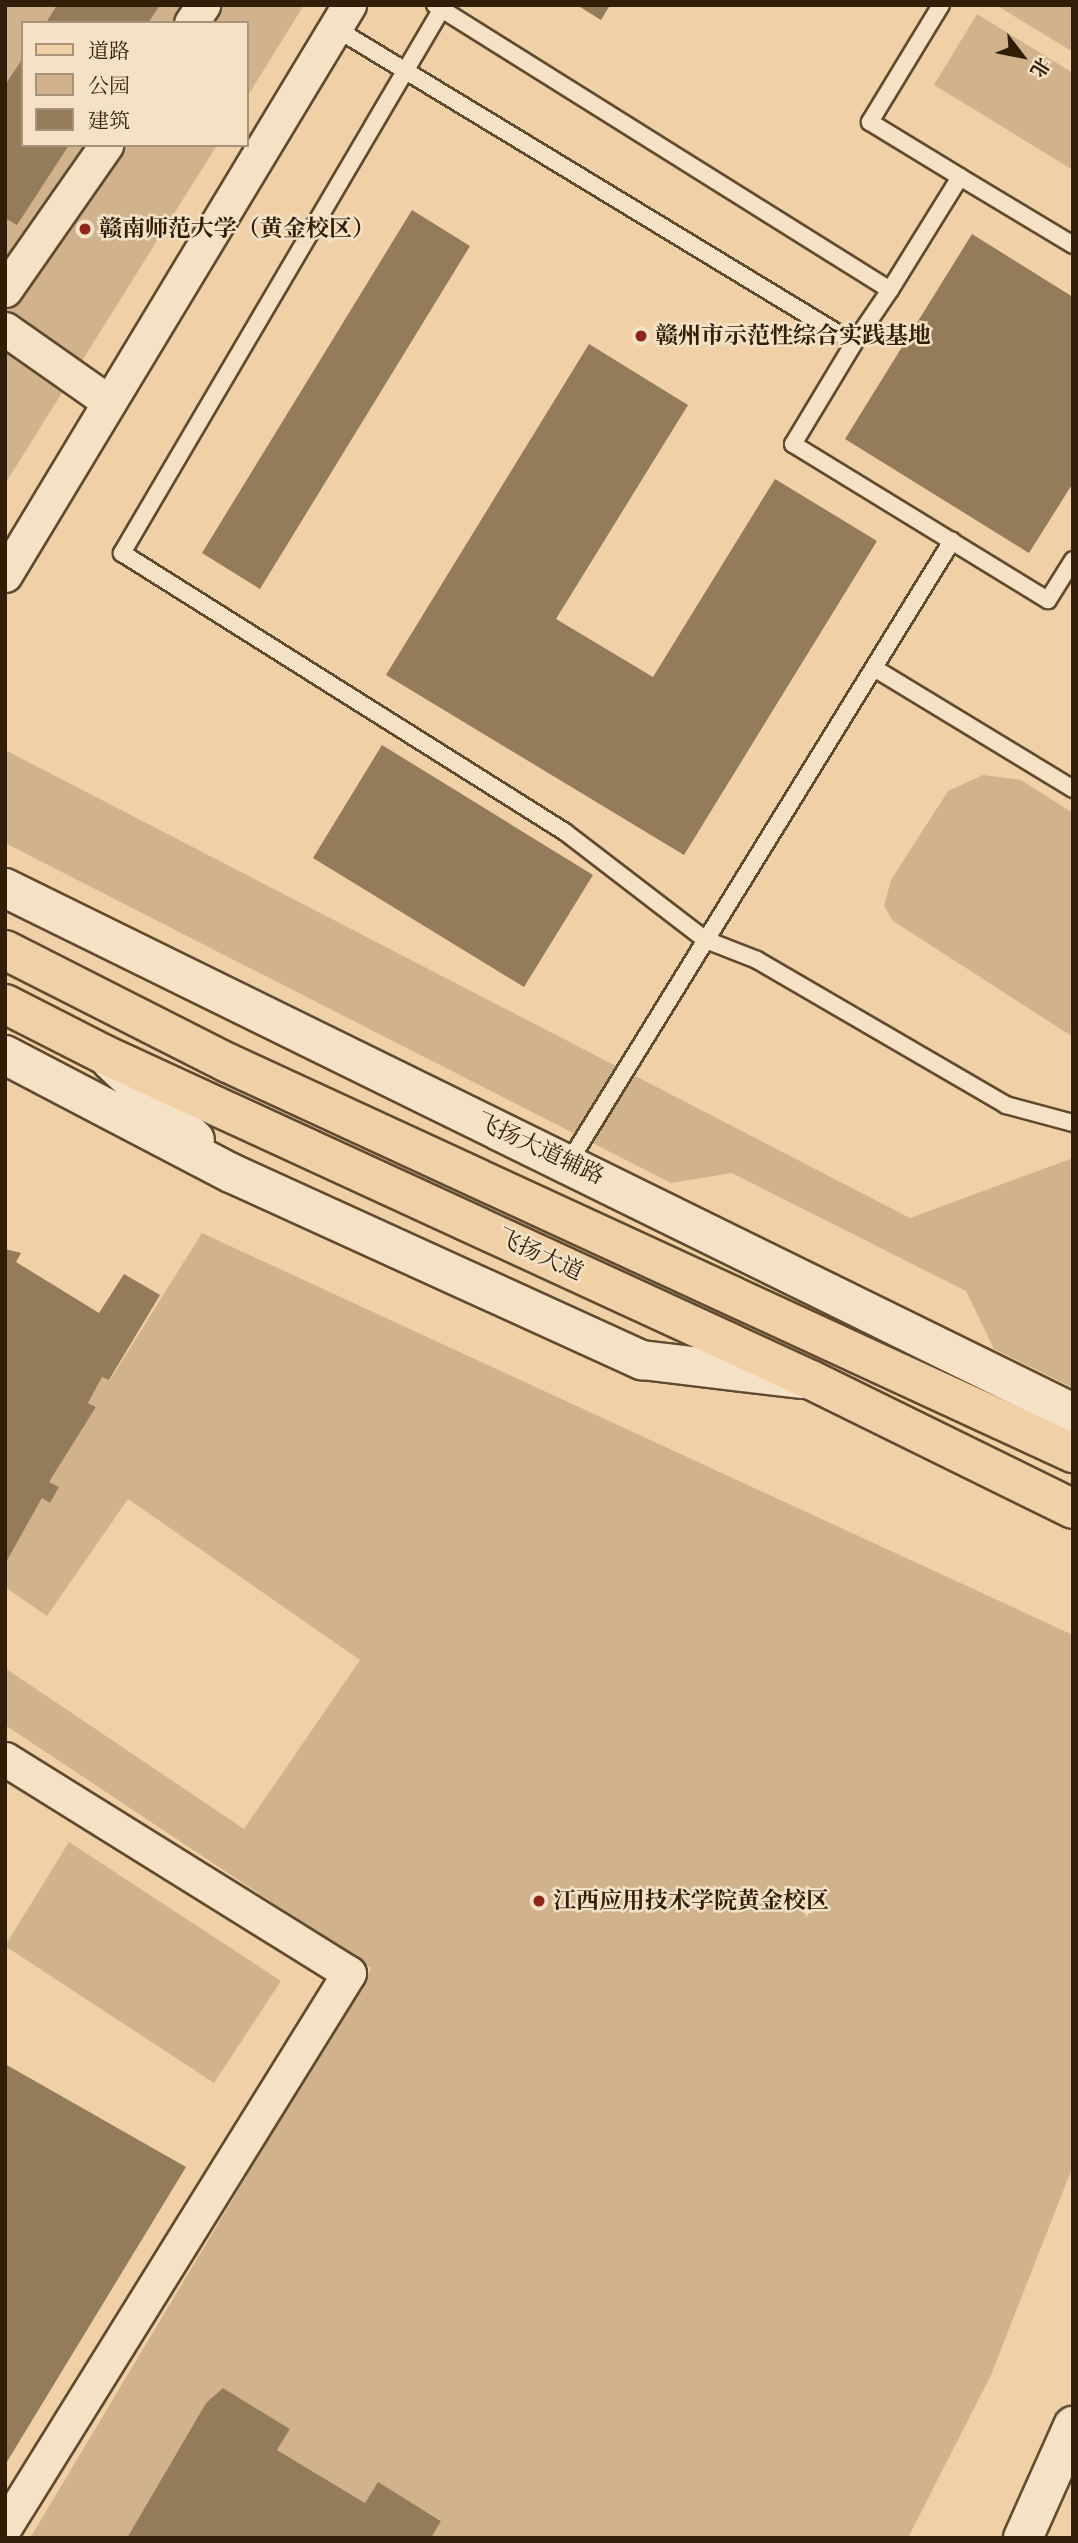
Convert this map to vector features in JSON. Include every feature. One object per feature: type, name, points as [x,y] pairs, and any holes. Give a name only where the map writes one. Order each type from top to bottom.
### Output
[{"type":"main road","name":"飞扬大道","points":[[5,950],[228,1063],[1073,1453]]},
{"type":"main road","name":"飞扬大道","points":[[5,1004],[105,1055],[811,1380],[1073,1509]]},
{"type":"street","points":[[192,21],[203,5]]},
{"type":"street","points":[[5,575],[342,16]]},
{"type":"street","points":[[5,290],[105,147]]},
{"type":"street","points":[[5,329],[109,402]]},
{"type":"street","name":"飞扬大道辅路","points":[[5,888],[569,1162],[1073,1413]]},
{"type":"street","points":[[5,1055],[230,1173],[642,1360],[811,1380]]},
{"type":"street","points":[[105,1055],[230,1173]]},
{"type":"street","points":[[5,1759],[349,1973],[5,2527]]},
{"type":"street","points":[[1023,2538],[1073,2426]]},
{"type":"lane","points":[[941,5],[870,122],[1073,246]]},
{"type":"lane","points":[[890,290],[440,6],[122,553],[565,832],[706,940],[757,960],[1006,1105],[1073,1123]]},
{"type":"lane","points":[[342,16],[405,70],[854,343]]},
{"type":"lane","points":[[960,177],[793,444],[1048,600],[1073,560]]},
{"type":"lane","points":[[569,1162],[952,541]]},
{"type":"lane","points":[[874,668],[1073,789]]},
{"type":"green space","name":"赣南师范大学（黄金校区）","points":[[5,5],[304,5],[248,95],[248,21],[21,21],[21,147],[216,147],[5,484]]},
{"type":"green space","points":[[996,5],[1073,5],[1073,52]]},
{"type":"green space","points":[[977,14],[1073,73],[1073,170],[934,85]]},
{"type":"green space","points":[[5,750],[910,1218],[1073,1158],[1073,1388],[994,1349],[966,1291],[732,1173],[671,1183],[5,843]]},
{"type":"green space","points":[[983,775],[1021,780],[1073,813],[1073,1037],[893,921],[884,906],[891,880],[948,791]]},
{"type":"green space","name":"江西应用技术学院黄金校区","points":[[202,1233],[1073,1635],[1073,2166],[991,2375],[908,2538],[431,2538],[441,2520],[378,2483],[365,2503],[277,2450],[290,2429],[223,2388],[206,2403],[127,2538],[30,2538],[371,1968],[5,1725],[5,1668],[244,1829],[360,1660],[128,1499],[47,1616],[5,1587],[5,1564],[42,1498],[50,1503],[58,1488],[49,1482],[96,1407],[88,1403],[102,1377],[110,1380]]},
{"type":"green space","points":[[69,1842],[281,1981],[214,2083],[5,1946]]},
{"type":"building","points":[[57,5],[160,5],[149,21],[47,21]]},
{"type":"building","points":[[577,5],[610,5],[601,20]]},
{"type":"building","points":[[21,61],[21,147],[68,147],[17,225],[5,218],[5,85]]},
{"type":"building","points":[[412,210],[470,246],[260,589],[202,553]]},
{"type":"building","points":[[972,234],[1073,297],[1073,483],[1029,553],[845,439]]},
{"type":"building","points":[[589,344],[688,405],[556,619],[653,677],[775,479],[877,541],[684,855],[386,675]]},
{"type":"building","points":[[382,745],[593,875],[524,987],[313,858]]},
{"type":"building","points":[[5,1249],[21,1253],[16,1262],[99,1313],[124,1274],[160,1295],[109,1380],[102,1377],[88,1403],[96,1407],[49,1482],[59,1487],[50,1503],[42,1498],[5,1564]]},
{"type":"building","points":[[5,2064],[186,2167],[5,2465]]},
{"type":"building","points":[[223,2388],[290,2429],[277,2450],[365,2503],[378,2482],[441,2521],[431,2538],[127,2538],[206,2403]]},
{"type":"place","name":"赣南师范大学（黄金校区）","points":[[85,229]]},
{"type":"place","name":"赣州市示范性综合实践基地","points":[[641,336]]},
{"type":"place","name":"江西应用技术学院黄金校区","points":[[539,1901]]}]
